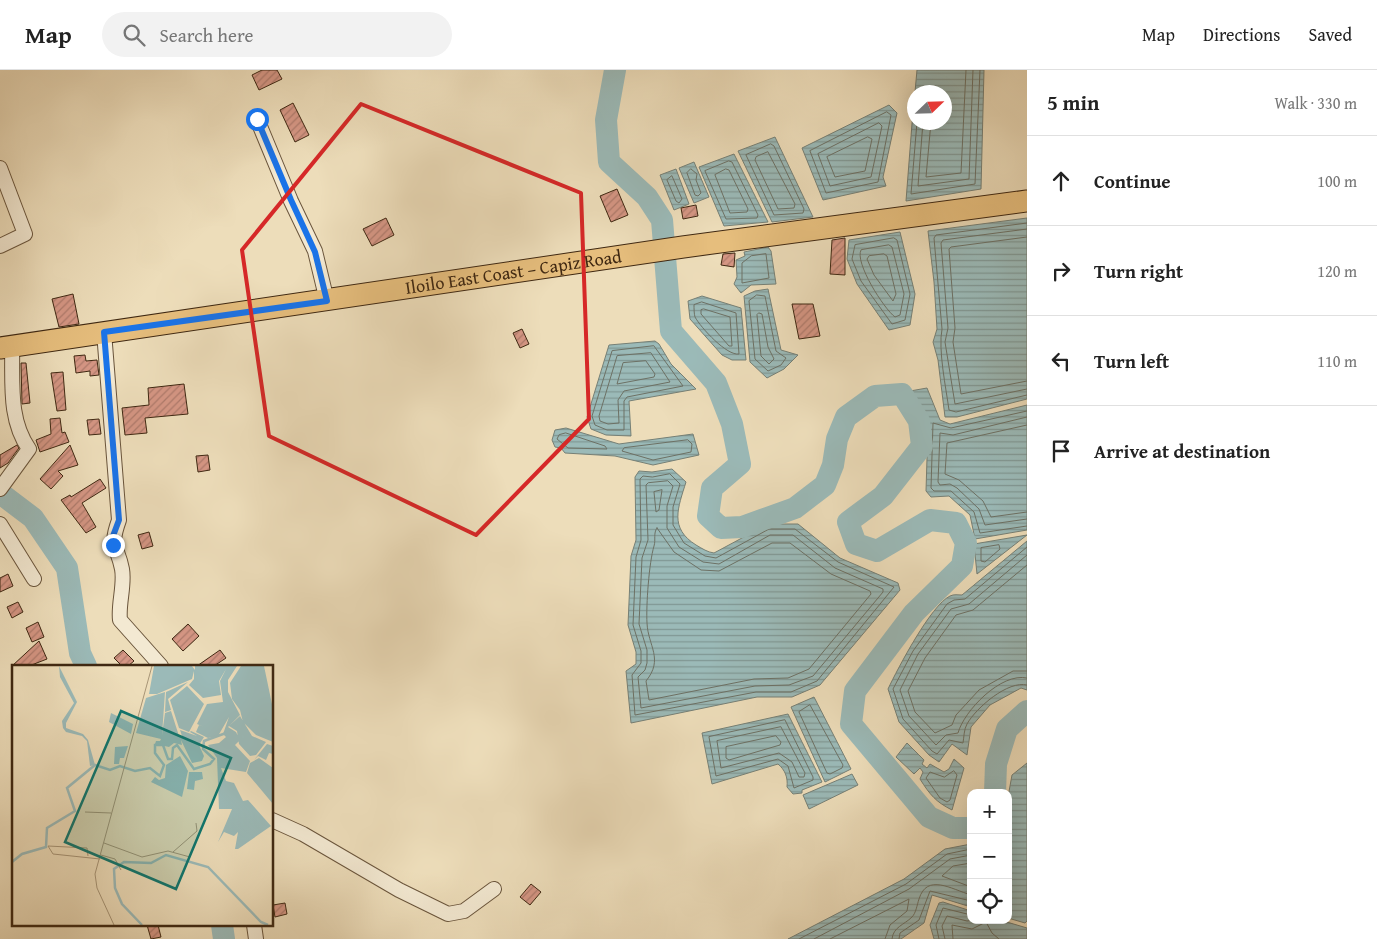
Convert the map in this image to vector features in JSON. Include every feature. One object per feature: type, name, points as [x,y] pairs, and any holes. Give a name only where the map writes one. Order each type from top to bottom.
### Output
[{"type":"main road","name":"Iloilo East Coast – Capiz Road","points":[[6,347],[683,247],[1027,201]]},
{"type":"street","points":[[257,119],[315,252],[327,301]]},
{"type":"street","points":[[0,168],[25,234],[0,246]]},
{"type":"street","points":[[104,332],[119,520],[113,536],[113,545],[122,570],[120,620],[159,665]]},
{"type":"street","points":[[0,489],[29,449],[21,438],[14,417],[6,347]]},
{"type":"street","points":[[0,524],[34,579]]},
{"type":"street","points":[[274,821],[303,834],[400,890],[448,914],[464,911],[494,889]]},
{"type":"street","points":[[254,926],[256,939]]},
{"type":"highlighted area","points":[[361,104],[581,193],[589,419],[476,535],[269,436],[242,250]]},
{"type":"water","points":[[917,70],[984,70],[981,189],[906,201],[912,130],[952,130],[952,85],[916,85]]},
{"type":"water","points":[[889,105],[897,113],[883,177],[886,186],[823,200],[802,148]]},
{"type":"water","points":[[775,137],[813,217],[772,222],[738,151]]},
{"type":"water","points":[[734,154],[768,222],[724,226],[699,167]]},
{"type":"water","points":[[694,162],[709,197],[694,203],[679,168]]},
{"type":"water","points":[[676,169],[689,204],[674,210],[660,175]]},
{"type":"water","points":[[1027,218],[1027,399],[957,417],[945,417],[938,360],[933,342],[937,329],[928,231]]},
{"type":"water","points":[[900,232],[915,294],[910,325],[889,330],[857,284],[847,259],[849,240]]},
{"type":"water","points":[[768,247],[771,251],[776,284],[751,285],[741,293],[734,284],[737,277],[736,260],[745,256],[744,252]]},
{"type":"water","points":[[768,289],[781,350],[798,355],[784,369],[767,378],[750,362],[744,296],[755,291]]},
{"type":"water","points":[[702,296],[741,308],[746,360],[732,360],[722,355],[690,319],[688,301]]},
{"type":"water","points":[[655,341],[659,344],[671,364],[696,389],[629,401],[631,436],[606,435],[591,429],[587,417],[609,345]]},
{"type":"water","points":[[927,388],[940,420],[950,424],[1027,405],[1027,530],[975,539],[970,515],[949,496],[931,497],[926,491],[928,426],[910,391]]},
{"type":"water","points":[[566,428],[619,444],[693,434],[699,455],[653,465],[615,456],[565,453],[561,448],[555,447],[552,440],[555,430]]},
{"type":"water","points":[[672,469],[686,482],[680,500],[678,517],[682,532],[687,538],[705,550],[714,553],[768,524],[798,524],[840,558],[898,583],[900,590],[820,685],[792,697],[757,697],[631,723],[626,671],[636,664],[636,652],[628,625],[631,556],[636,540],[635,477],[639,471],[652,472]]},
{"type":"water","points":[[1027,535],[977,574],[974,544]]},
{"type":"water","points":[[1027,541],[1027,690],[1021,688],[990,705],[971,727],[967,755],[952,744],[939,762],[929,755],[899,722],[888,689],[916,638],[942,602],[952,595],[962,595]]},
{"type":"water","points":[[814,697],[851,769],[825,782],[791,707]]},
{"type":"water","points":[[788,714],[822,782],[802,790],[802,793],[793,794],[787,787],[784,771],[778,764],[712,784],[702,733]]},
{"type":"water","points":[[907,743],[924,760],[922,764],[927,768],[930,764],[944,772],[949,769],[954,759],[964,768],[952,810],[937,801],[927,789],[920,779],[923,772],[920,768],[914,774],[896,757]]},
{"type":"water","points":[[1027,763],[1027,921],[1025,923],[1012,919],[1012,789],[1009,789],[1012,775]]},
{"type":"water","points":[[852,774],[858,785],[809,809],[803,795]]},
{"type":"water","points":[[967,845],[967,906],[932,895],[924,923],[901,939],[788,939],[904,879],[945,849]]},
{"type":"water","points":[[943,902],[967,910],[967,924],[1012,924],[1027,928],[1027,939],[934,939],[930,925],[939,903]]},
{"type":"building","points":[[262,70],[277,70],[282,79],[259,90],[252,75]]},
{"type":"building","points":[[293,103],[309,135],[295,142],[280,110]]},
{"type":"building","points":[[617,189],[628,215],[611,222],[600,196]]},
{"type":"building","points":[[696,205],[698,216],[683,219],[681,208]]},
{"type":"building","points":[[386,218],[394,235],[372,246],[363,229]]},
{"type":"building","points":[[845,238],[845,275],[830,274],[832,240]]},
{"type":"building","points":[[735,253],[734,267],[721,265],[723,254]]},
{"type":"building","points":[[73,294],[79,324],[59,327],[52,299]]},
{"type":"building","points":[[792,304],[813,304],[820,336],[799,339]]},
{"type":"building","points":[[522,329],[529,344],[520,348],[513,333]]},
{"type":"building","points":[[85,355],[86,361],[97,360],[99,375],[90,376],[90,371],[76,373],[74,356]]},
{"type":"building","points":[[21,363],[26,363],[30,403],[22,404]]},
{"type":"building","points":[[63,372],[66,410],[57,411],[51,373]]},
{"type":"building","points":[[184,384],[188,414],[145,418],[147,433],[125,435],[122,408],[149,405],[148,388]]},
{"type":"building","points":[[60,418],[62,433],[65,432],[69,442],[40,452],[36,440],[51,434],[50,419]]},
{"type":"building","points":[[99,419],[101,434],[89,435],[87,420]]},
{"type":"building","points":[[17,445],[19,448],[8,463],[0,468],[0,455]]},
{"type":"building","points":[[70,445],[78,465],[58,471],[63,476],[51,489],[40,479]]},
{"type":"building","points":[[208,455],[210,470],[198,472],[196,456]]},
{"type":"building","points":[[100,479],[106,488],[82,503],[96,527],[86,533],[61,500],[70,495],[71,497]]},
{"type":"building","points":[[149,532],[153,546],[142,549],[138,535]]},
{"type":"building","points":[[8,574],[13,586],[0,592],[0,578]]},
{"type":"building","points":[[18,602],[23,612],[12,618],[7,607]]},
{"type":"building","points":[[38,622],[44,637],[32,642],[26,628]]},
{"type":"building","points":[[188,624],[199,636],[183,651],[172,639]]},
{"type":"building","points":[[39,641],[47,659],[32,665],[13,665]]},
{"type":"building","points":[[123,650],[134,661],[129,665],[121,665],[114,658]]},
{"type":"building","points":[[220,650],[226,658],[216,665],[198,665]]},
{"type":"building","points":[[531,884],[541,892],[530,905],[520,897]]},
{"type":"building","points":[[285,903],[287,914],[275,917],[274,905]]},
{"type":"building","points":[[147,926],[158,926],[161,937],[151,939]]},
{"type":"waterway","points":[[615,70],[606,120],[609,162],[647,197],[662,220],[671,331],[716,383],[732,424],[740,464],[712,488],[708,516],[721,528],[742,527],[795,508],[825,485],[833,465],[837,439],[846,417],[875,396],[902,394],[919,421],[922,446],[883,496],[848,522],[856,544],[877,551],[930,520],[956,523],[966,543],[962,566],[914,613],[855,691],[851,724],[929,817],[953,828],[967,828]]},
{"type":"waterway","points":[[0,493],[33,518],[67,568],[80,653],[86,665]]},
{"type":"waterway","points":[[995,789],[996,764],[1007,729],[1027,711]]},
{"type":"waterway","points":[[222,926],[224,939]]},
{"type":"route","points":[[113,545],[113,536],[119,520],[104,332],[327,301],[315,252],[257,119]]}]
